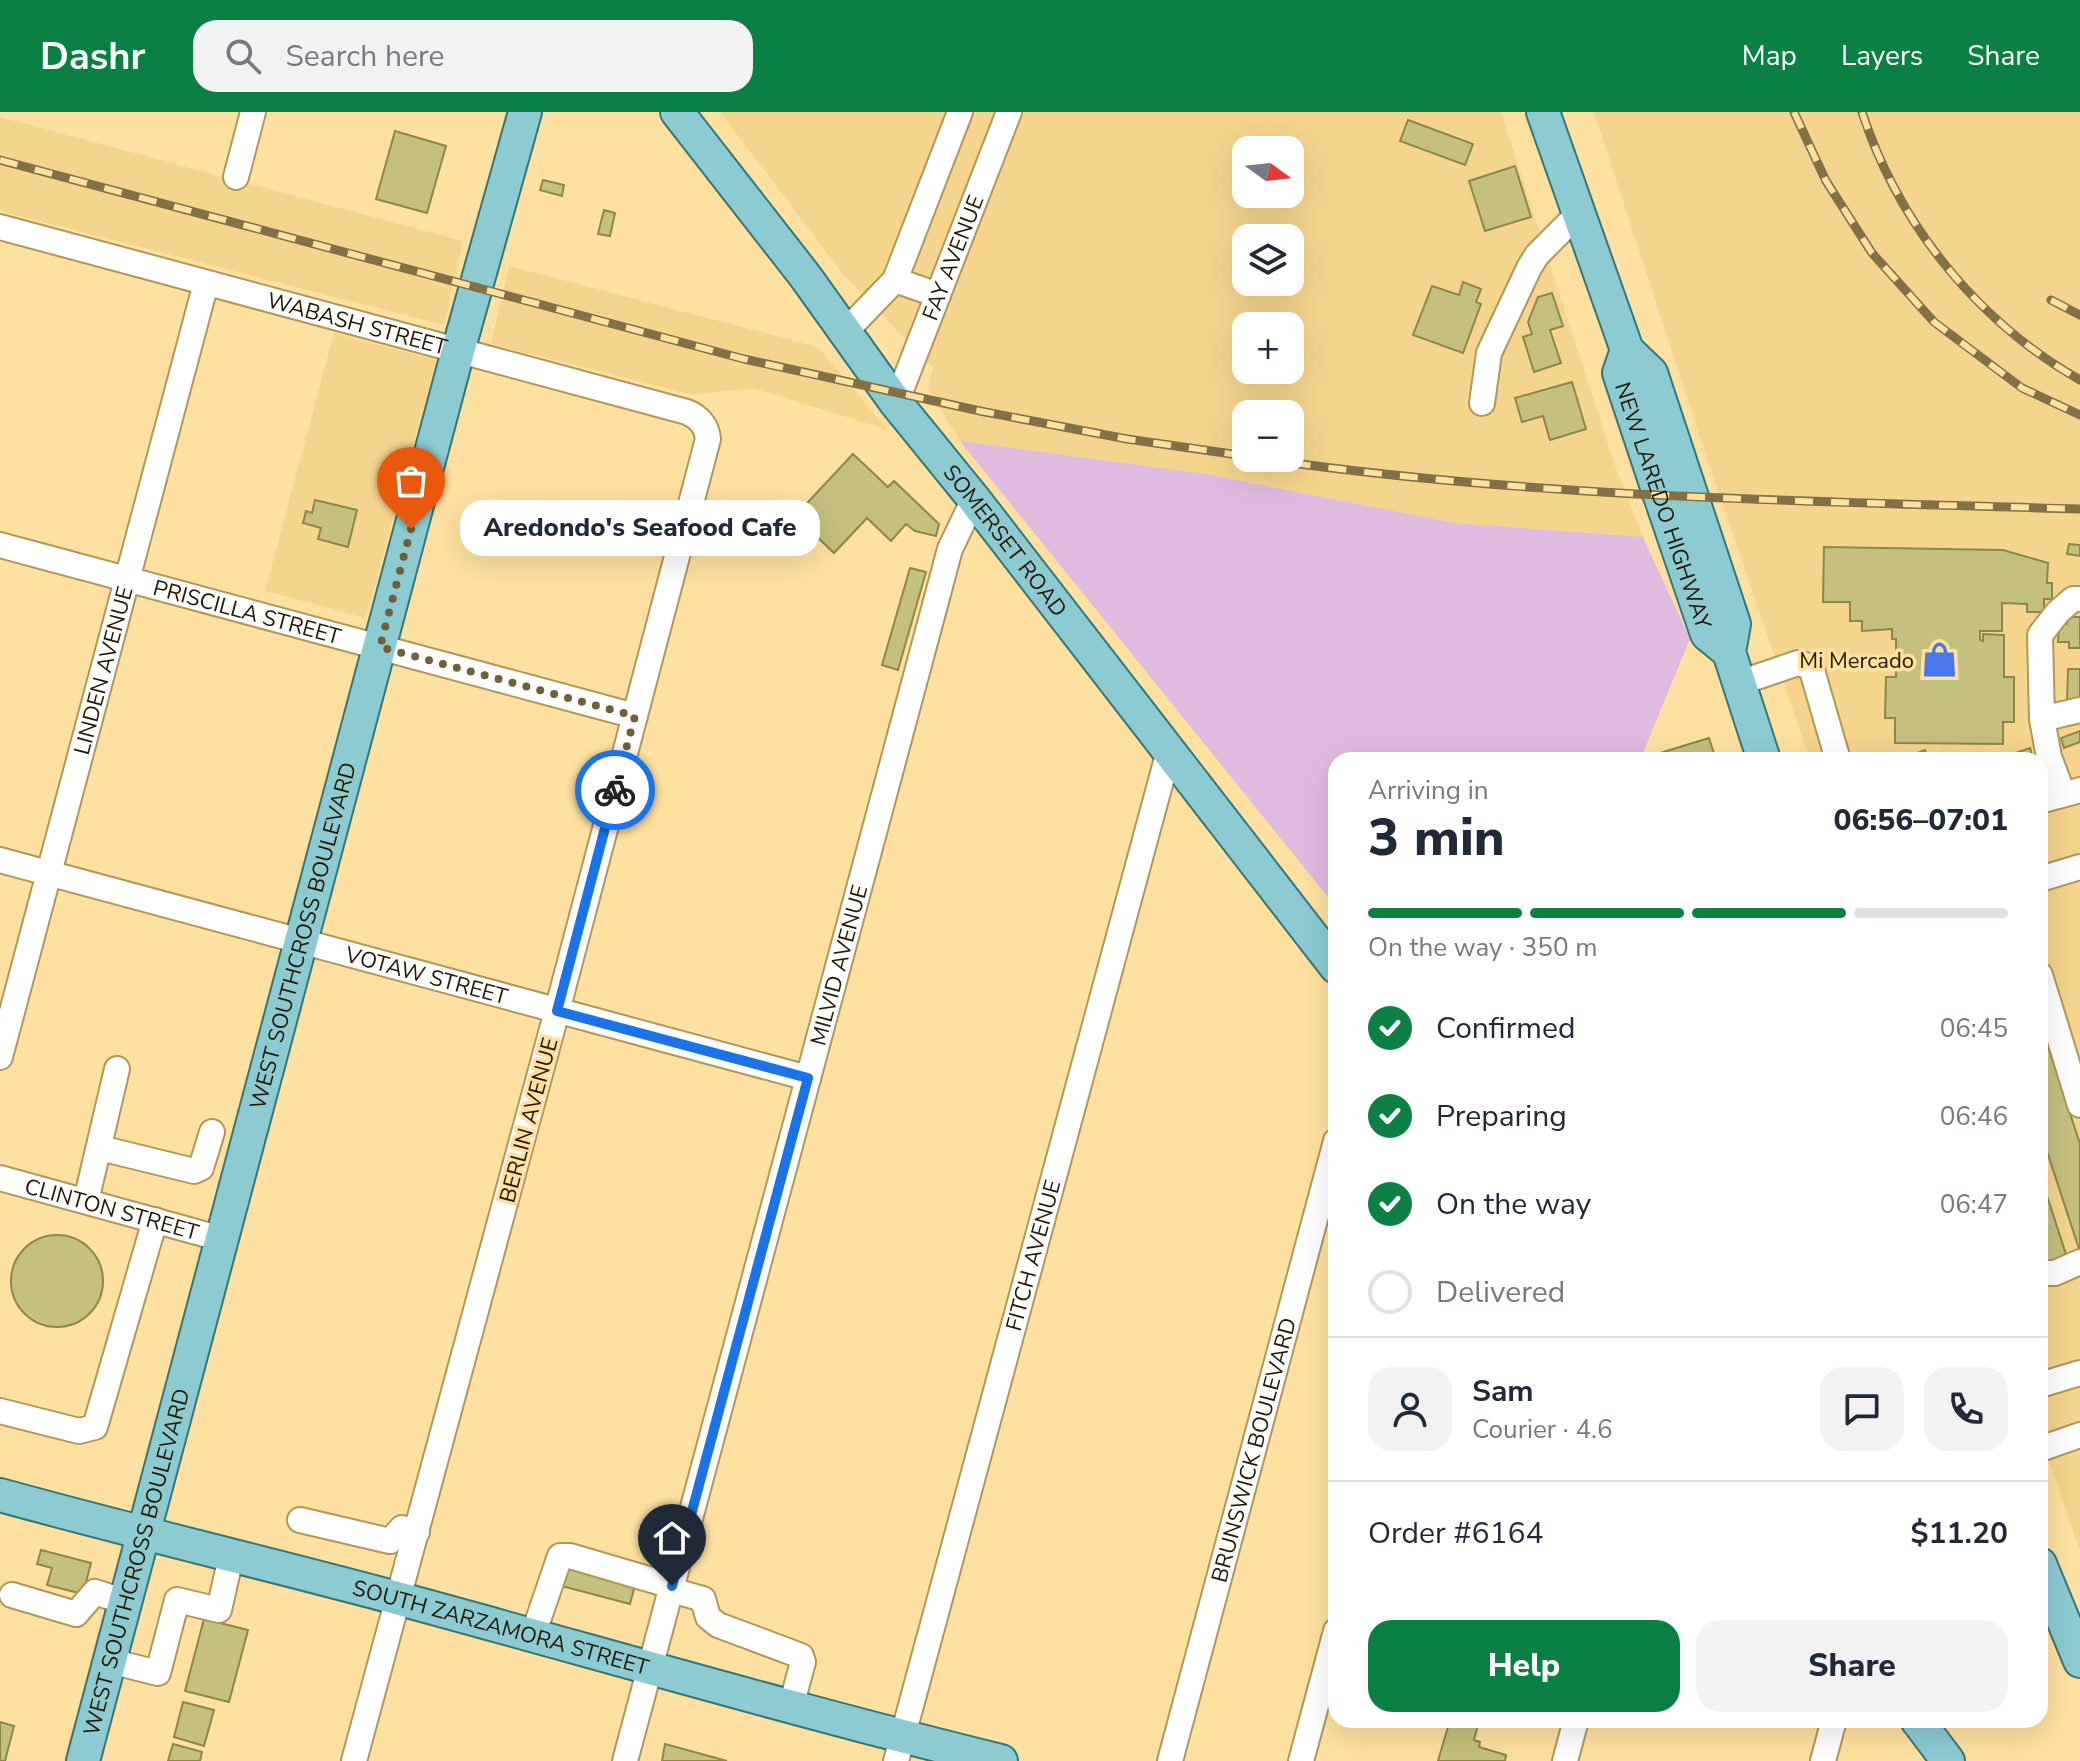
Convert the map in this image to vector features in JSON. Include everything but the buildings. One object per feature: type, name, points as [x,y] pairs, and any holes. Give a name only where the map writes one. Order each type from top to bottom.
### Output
[{"type":"main road","name":"WEST SOUTHCROSS BOULEVARD","points":[[83,1761],[458,351],[525,112]]},
{"type":"main road","name":"SOMERSET ROAD","points":[[677,112],[805,276],[896,403],[974,499],[1328,957]]},
{"type":"main road","name":"NEW LAREDO HIGHWAY","points":[[1543,112],[1627,350],[1651,373],[1734,624],[1729,652],[1761,752]]},
{"type":"main road","name":"SOUTH ZARZAMORA STREET","points":[[0,1495],[791,1706],[900,1749],[1001,1761]]},
{"type":"main road","points":[[2048,1583],[2080,1661]]},
{"type":"main road","points":[[1923,1728],[1948,1761]]},
{"type":"street","points":[[236,177],[253,112]]},
{"type":"street","points":[[845,332],[895,280],[960,112]]},
{"type":"street","name":"FAY AVENUE","points":[[896,403],[1009,112]]},
{"type":"street","points":[[1482,403],[1489,353],[1514,300],[1537,255],[1577,215]]},
{"type":"street","name":"WABASH STREET","points":[[0,227],[687,412],[697,416],[707,431]]},
{"type":"street","points":[[895,280],[938,295]]},
{"type":"street","name":"LINDEN AVENUE","points":[[0,1057],[206,283]]},
{"type":"street","name":"BERLIN AVENUE","points":[[354,1761],[557,1011],[708,439],[707,431]]},
{"type":"street","name":"MILVID AVENUE","points":[[625,1761],[950,549],[974,499]]},
{"type":"street","name":"PRISCILLA STREET","points":[[0,545],[635,716]]},
{"type":"street","points":[[2065,794],[2049,757],[2042,719],[2040,635],[2058,612],[2073,599],[2080,599]]},
{"type":"street","points":[[1739,683],[1798,663],[1811,667],[1836,752]]},
{"type":"street","points":[[2042,719],[2080,710]]},
{"type":"street","name":"FITCH AVENUE","points":[[900,1749],[1169,751]]},
{"type":"street","name":"VOTAW STREET","points":[[0,860],[808,1078]]},
{"type":"street","points":[[2048,877],[2080,867]]},
{"type":"street","points":[[2048,1001],[2080,1105]]},
{"type":"street","points":[[86,1201],[117,1069]]},
{"type":"street","points":[[100,1148],[194,1171],[201,1168],[212,1132]]},
{"type":"street","name":"BRUNSWICK BOULEVARD","points":[[1170,1761],[1328,1171]]},
{"type":"street","name":"CLINTON STREET","points":[[0,1178],[222,1239]]},
{"type":"street","points":[[0,1411],[79,1431],[95,1427],[155,1220]]},
{"type":"street","points":[[2048,1273],[2080,1262]]},
{"type":"street","points":[[2048,1383],[2080,1373]]},
{"type":"street","points":[[2048,1448],[2077,1444]]},
{"type":"street","points":[[300,1520],[390,1541],[402,1528],[417,1532]]},
{"type":"street","points":[[533,1635],[560,1556],[570,1556],[703,1599],[708,1617],[718,1625],[801,1656],[803,1662],[791,1706]]},
{"type":"street","points":[[110,1661],[158,1673],[177,1600],[219,1610],[231,1557]]},
{"type":"street","points":[[12,1595],[76,1614],[95,1592],[125,1602]]},
{"type":"street","points":[[1301,1761],[1328,1661]]},
{"type":"street","points":[[1565,1761],[1574,1728]]},
{"type":"street","points":[[1823,1761],[1832,1728]]},
{"type":"shaded area","points":[[720,112],[1501,112],[1614,463],[1643,537],[1454,523],[1206,474],[960,441],[928,389],[933,367],[841,272]]},
{"type":"shaded area","points":[[1594,112],[2080,112],[2080,1551],[2048,1457],[2048,752],[1807,752],[1705,453]]},
{"type":"shaded area","points":[[0,117],[463,241],[444,325],[0,211]]},
{"type":"shaded area","points":[[509,266],[818,347],[888,430],[753,388],[693,395],[491,344]]},
{"type":"shaded area","points":[[334,333],[436,360],[366,618],[265,591]]},
{"type":"shaded area","points":[[960,441],[1206,474],[1454,523],[1643,537],[1690,639],[1643,752],[1328,752],[1328,897]]},
{"type":"railway","points":[[1794,112],[1826,181],[1872,253],[1934,322],[2022,388],[2080,415]]},
{"type":"railway","points":[[1862,112],[1897,193],[1946,266],[2008,329],[2080,380]]},
{"type":"railway","points":[[0,160],[744,359],[980,411],[1127,439],[1232,454]]},
{"type":"railway","points":[[2051,300],[2080,315]]},
{"type":"railway","points":[[1304,464],[1462,482],[1668,496],[2080,509]]},
{"type":"way so far","points":[[411,529],[380,647],[635,716],[615,790]]},
{"type":"place","name":"Aredondo's Seafood Cafe","points":[[411,529]]},
{"type":"place","name":"Mi Mercado","points":[[1940,660]]},
{"type":"route","points":[[615,790],[557,1011],[808,1078],[672,1586]]}]
